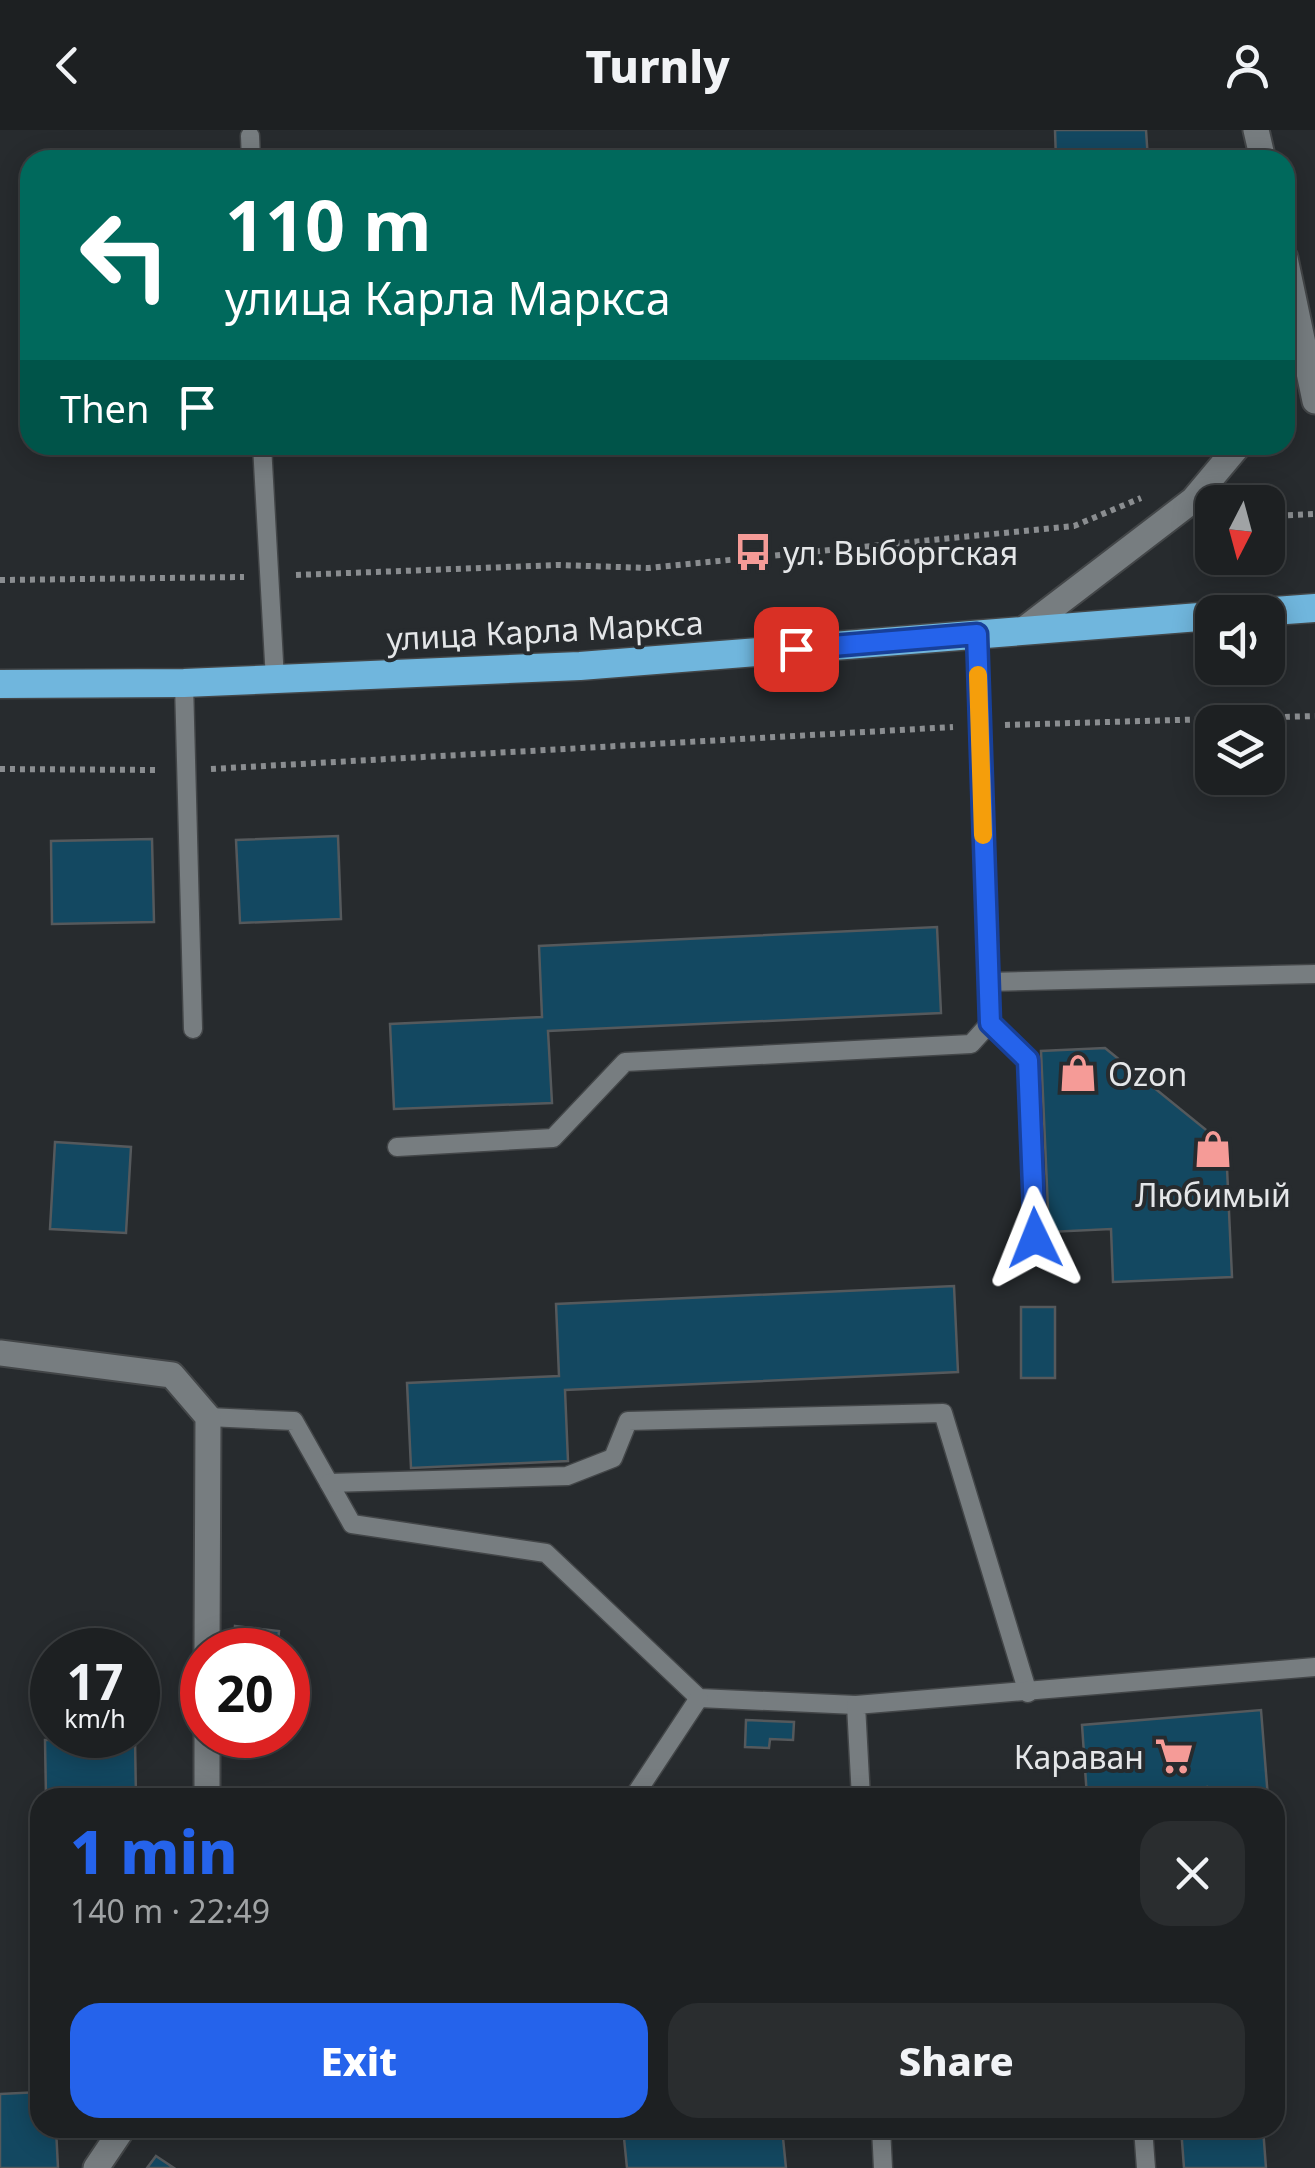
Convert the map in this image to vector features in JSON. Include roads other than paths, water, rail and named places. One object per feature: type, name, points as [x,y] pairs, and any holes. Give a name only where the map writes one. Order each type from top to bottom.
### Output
[{"type":"highway","points":[[1285,610],[1315,608]]},
{"type":"highway","name":"улица Карла Маркса","points":[[0,684],[184,683],[580,666],[1195,617]]},
{"type":"street","points":[[1295,330],[1315,401]]},
{"type":"street","points":[[1022,631],[1193,500],[1231,455]]},
{"type":"street","points":[[0,1354],[172,1375],[208,1417],[208,1628]]},
{"type":"street","points":[[207,1758],[207,1788]]},
{"type":"street","points":[[96,2168],[116,2138]]},
{"type":"lane","points":[[250,136],[251,150]]},
{"type":"lane","points":[[262,455],[275,680]]},
{"type":"lane","points":[[977,634],[990,1023],[1028,1060],[1035,1238]]},
{"type":"lane","points":[[184,683],[193,1029]]},
{"type":"lane","points":[[988,982],[1315,974]]},
{"type":"lane","points":[[398,1147],[553,1138],[625,1062],[971,1044],[990,1023]]},
{"type":"lane","points":[[329,1483],[567,1476],[613,1458],[628,1421],[943,1414],[1028,1692]]},
{"type":"lane","points":[[208,1417],[294,1421],[352,1524],[546,1553],[700,1698],[856,1705],[1315,1667]]},
{"type":"lane","points":[[640,1788],[700,1698]]},
{"type":"lane","points":[[856,1705],[860,1788]]},
{"type":"lane","points":[[882,2138],[883,2168]]},
{"type":"lane","points":[[1144,2138],[1146,2168]]},
{"type":"place","name":"ул. Выборгская","points":[[753,552]]},
{"type":"place","name":"Ozon","points":[[1078,1073]]},
{"type":"place","name":"Любимый","points":[[1213,1149]]},
{"type":"place","name":"Караван","points":[[1174,1756]]}]
